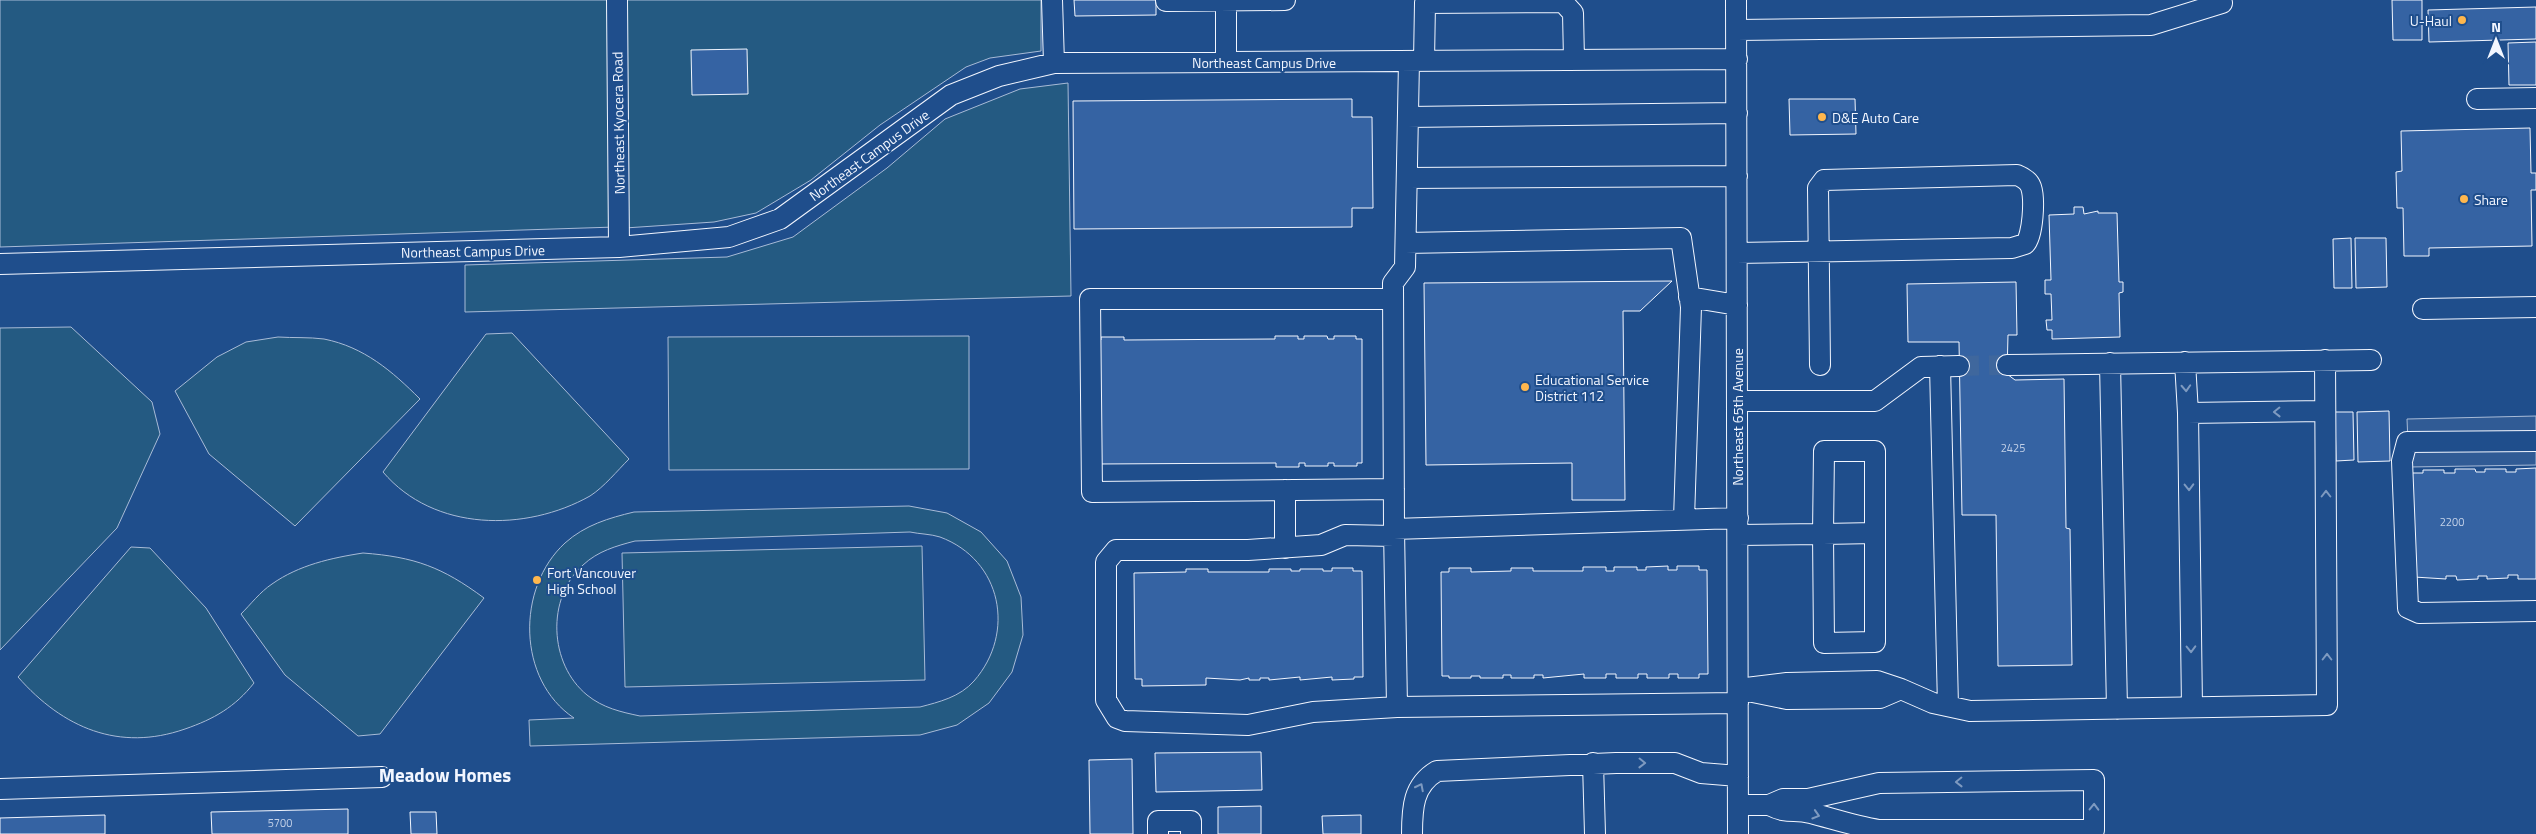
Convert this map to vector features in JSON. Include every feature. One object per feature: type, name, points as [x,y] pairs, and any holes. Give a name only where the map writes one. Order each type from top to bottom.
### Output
[{"type":"street","name":"Northeast Kyocera Road","points":[[617,0],[619,247]]},
{"type":"street","points":[[1052,0],[1054,63]]},
{"type":"street","points":[[1166,1],[1285,0]]},
{"type":"street","name":"Northeast 65th Avenue","points":[[1736,0],[1738,834]]},
{"type":"street","points":[[1226,1],[1226,62]]},
{"type":"street","points":[[1397,706],[1392,283],[1406,267],[1408,117],[1424,2],[1563,1],[1573,13],[1574,60]]},
{"type":"street","points":[[1737,30],[2151,25],[2222,3]]},
{"type":"street","name":"Northeast Campus Drive","points":[[0,264],[619,247],[730,237],[780,219],[951,95],[998,76],[1054,63],[1737,59]]},
{"type":"street","points":[[2477,99],[2536,98]]},
{"type":"street","points":[[1408,117],[1737,113]]},
{"type":"street","points":[[1737,253],[1819,251],[2012,248],[2025,244],[2032,233],[2032,188],[2028,182],[2017,174],[1824,180],[1818,188],[1819,251],[1820,365]]},
{"type":"street","points":[[1407,178],[1737,176]]},
{"type":"street","points":[[1406,243],[1681,238],[1689,297],[1684,519]]},
{"type":"street","points":[[1689,297],[1737,305]]},
{"type":"street","points":[[1392,299],[1090,299],[1092,492],[1394,489]]},
{"type":"street","points":[[2423,309],[2536,308]]},
{"type":"street","points":[[1875,533],[1823,534],[1684,519],[1345,535],[1320,545],[1285,548],[1248,550],[1116,550],[1106,562],[1106,700],[1117,718],[1125,721],[1248,725],[1313,712],[1397,706],[1738,696],[1786,699],[1880,698],[1901,689],[1933,703],[1970,711],[2327,705],[2325,360]]},
{"type":"street","points":[[2007,365],[2371,360]]},
{"type":"street","points":[[2185,362],[2188,413],[2192,707]]},
{"type":"street","points":[[2110,364],[2117,709]]},
{"type":"street","points":[[1738,401],[1875,401],[1921,366],[1950,366],[1948,706]]},
{"type":"street","points":[[2188,413],[2325,411]]},
{"type":"street","points":[[2536,441],[2407,442],[2402,461],[2408,608],[2419,613],[2536,611]]},
{"type":"street","points":[[1824,451],[1875,451],[1875,642],[1824,643],[1823,534],[1824,451]]},
{"type":"street","points":[[1285,490],[1285,548]]},
{"type":"street","points":[[1593,764],[1595,834]]},
{"type":"street","points":[[1412,834],[1412,806],[1418,790],[1425,778],[1437,771],[1593,764],[1675,764],[1701,772],[1738,776]]},
{"type":"street","points":[[0,789],[382,777]]},
{"type":"street","points":[[1738,805],[1769,805],[1783,799],[1808,798],[1879,782],[2094,780],[2094,830],[1879,830],[1848,825],[1808,812],[1782,812],[1769,805]]},
{"type":"street","points":[[1158,834],[1158,821],[1191,821],[1191,834]]},
{"type":"shaded area","points":[[0,0],[611,0],[615,227],[0,247]]},
{"type":"shaded area","points":[[623,0],[1041,0],[1041,51],[990,58],[966,67],[880,125],[811,180],[756,213],[714,222],[625,228]]},
{"type":"shaded area","points":[[1068,83],[1071,296],[465,312],[465,265],[727,257],[793,237],[887,168],[945,119],[1020,89]]},
{"type":"shaded area","points":[[71,327],[152,402],[160,434],[117,528],[0,650],[0,328]]},
{"type":"shaded area","points":[[512,333],[629,459],[605,484],[590,496],[565,508],[538,516],[510,520],[482,520],[454,515],[428,506],[404,492],[383,472],[486,334]]},
{"type":"shaded area","points":[[969,336],[969,469],[669,470],[668,337]]},
{"type":"shaded area","points":[[278,337],[324,339],[352,348],[365,354],[388,370],[420,399],[295,526],[209,454],[175,391],[217,357],[246,342]]},
{"type":"shaded area","points":[[2536,416],[2536,465],[2409,467],[2407,419]]},
{"type":"shaded area","points":[[909,506],[947,513],[981,532],[1007,561],[1021,597],[1023,635],[1012,672],[989,703],[957,725],[920,735],[530,746],[529,720],[574,718],[555,701],[542,681],[533,658],[530,633],[531,608],[538,584],[549,562],[565,543],[581,531],[598,523],[634,512]],"holes":[[[910,532],[940,537],[961,548],[977,562],[989,580],[996,600],[998,620],[995,641],[987,662],[968,687],[949,698],[920,707],[640,716],[612,709],[599,703],[587,695],[574,682],[565,666],[559,649],[557,631],[558,612],[563,595],[571,579],[583,565],[595,556],[608,550],[635,541]]]},
{"type":"shaded area","points":[[922,546],[925,680],[625,687],[622,553]]},
{"type":"shaded area","points":[[131,547],[150,548],[206,608],[254,683],[239,699],[205,721],[185,729],[161,735],[137,738],[115,736],[94,731],[73,722],[35,695],[18,677]]},
{"type":"shaded area","points":[[363,553],[398,557],[427,565],[455,578],[484,598],[380,734],[358,736],[285,675],[241,614],[260,594],[282,577],[304,567],[327,560]]},
{"type":"building","points":[[1074,0],[1156,0],[1156,15],[1075,16]]},
{"type":"building","points":[[2392,0],[2422,0],[2422,40],[2393,40]]},
{"type":"building","points":[[2536,7],[2536,39],[2429,42],[2428,10]]},
{"type":"building","points":[[2536,42],[2536,85],[2509,85],[2508,43]]},
{"type":"building","points":[[747,49],[748,94],[692,95],[691,50]]},
{"type":"building","points":[[1352,99],[1352,117],[1372,117],[1373,208],[1352,208],[1352,227],[1074,229],[1073,101]]},
{"type":"building","name":"D&E Auto Care","points":[[1789,99],[1855,99],[1856,134],[1790,135]]},
{"type":"building","name":"Share","points":[[2530,128],[2531,173],[2536,173],[2536,190],[2531,190],[2532,246],[2429,248],[2429,256],[2404,256],[2403,208],[2397,208],[2396,172],[2402,171],[2401,131]]},
{"type":"building","points":[[2074,207],[2083,207],[2084,214],[2098,211],[2098,213],[2117,213],[2119,282],[2123,282],[2123,292],[2119,293],[2120,337],[2052,339],[2052,330],[2047,330],[2046,320],[2052,320],[2051,294],[2045,294],[2045,280],[2051,280],[2049,215],[2074,214]]},
{"type":"building","points":[[2351,238],[2352,288],[2334,288],[2333,239]]},
{"type":"building","points":[[2355,238],[2386,238],[2387,287],[2356,288]]},
{"type":"building","name":"Educational Service District 112","points":[[1672,281],[1640,311],[1623,311],[1625,500],[1572,500],[1572,463],[1426,465],[1424,283]]},
{"type":"building","points":[[2016,282],[2017,335],[2008,335],[2007,374],[2015,380],[2064,379],[2066,528],[2070,529],[2072,665],[1998,666],[1996,515],[1962,515],[1959,342],[1908,342],[1907,284]]},
{"type":"building","points":[[1275,336],[1298,336],[1298,339],[1304,339],[1304,336],[1327,336],[1328,339],[1334,339],[1334,336],[1356,336],[1356,339],[1362,339],[1362,463],[1357,463],[1357,466],[1334,466],[1334,463],[1328,463],[1328,466],[1305,466],[1305,463],[1299,463],[1299,467],[1276,467],[1276,463],[1096,464],[1095,340],[1101,340],[1101,337],[1124,337],[1124,340],[1275,339]]},
{"type":"building","points":[[2389,411],[2390,461],[2358,462],[2357,412]]},
{"type":"building","points":[[2335,412],[2353,412],[2354,460],[2336,461]]},
{"type":"building","points":[[2536,468],[2536,579],[2518,579],[2518,575],[2508,575],[2508,578],[2487,579],[2487,576],[2478,576],[2478,579],[2457,580],[2456,576],[2446,576],[2446,579],[2414,577],[2412,473],[2423,473],[2423,470],[2444,470],[2444,473],[2455,473],[2455,469],[2475,469],[2476,472],[2485,472],[2485,469],[2506,469],[2506,472],[2516,472],[2516,469]]},
{"type":"building","points":[[1668,566],[1668,570],[1677,570],[1677,566],[1699,566],[1699,570],[1707,570],[1708,674],[1699,674],[1699,678],[1678,678],[1678,674],[1669,674],[1669,678],[1647,678],[1647,674],[1638,674],[1638,678],[1616,678],[1616,674],[1606,674],[1606,678],[1584,678],[1584,674],[1543,678],[1543,675],[1534,675],[1534,678],[1511,678],[1511,675],[1503,675],[1503,678],[1471,676],[1471,678],[1449,678],[1449,676],[1442,676],[1441,572],[1449,572],[1449,568],[1471,568],[1471,572],[1511,571],[1511,568],[1533,568],[1533,571],[1583,571],[1583,567],[1606,567],[1606,571],[1614,571],[1614,567],[1637,567],[1637,570],[1646,570],[1646,567]]},
{"type":"building","points":[[1332,568],[1353,568],[1353,571],[1362,571],[1363,677],[1332,680],[1332,677],[1300,680],[1300,677],[1269,680],[1269,678],[1240,680],[1206,678],[1206,685],[1142,686],[1142,679],[1135,679],[1134,573],[1186,572],[1186,569],[1208,569],[1208,572],[1269,572],[1269,569],[1300,571],[1300,569],[1323,569],[1323,571],[1332,571]]},
{"type":"building","points":[[1261,752],[1262,790],[1156,792],[1155,753]]},
{"type":"building","points":[[1132,759],[1133,834],[1090,834],[1089,760]]},
{"type":"building","points":[[1261,806],[1261,834],[1218,834],[1218,807]]},
{"type":"building","points":[[348,809],[348,834],[212,834],[211,812]]},
{"type":"building","points":[[410,812],[436,812],[437,834],[411,834]]},
{"type":"building","points":[[105,815],[105,834],[0,834],[0,818]]},
{"type":"building","points":[[1361,815],[1361,834],[1323,834],[1322,816]]},
{"type":"tunnel","points":[[1959,366],[2007,365]]},
{"type":"place","name":"U-Haul","points":[[2462,20]]},
{"type":"place","name":"D&E Auto Care","points":[[1822,117]]},
{"type":"place","name":"Share","points":[[2464,199]]},
{"type":"place","name":"Educational Service District 112","points":[[1525,387]]},
{"type":"place","name":"Fort Vancouver High School","points":[[537,580]]},
{"type":"district","name":"Meadow Homes","points":[[445,774]]}]
